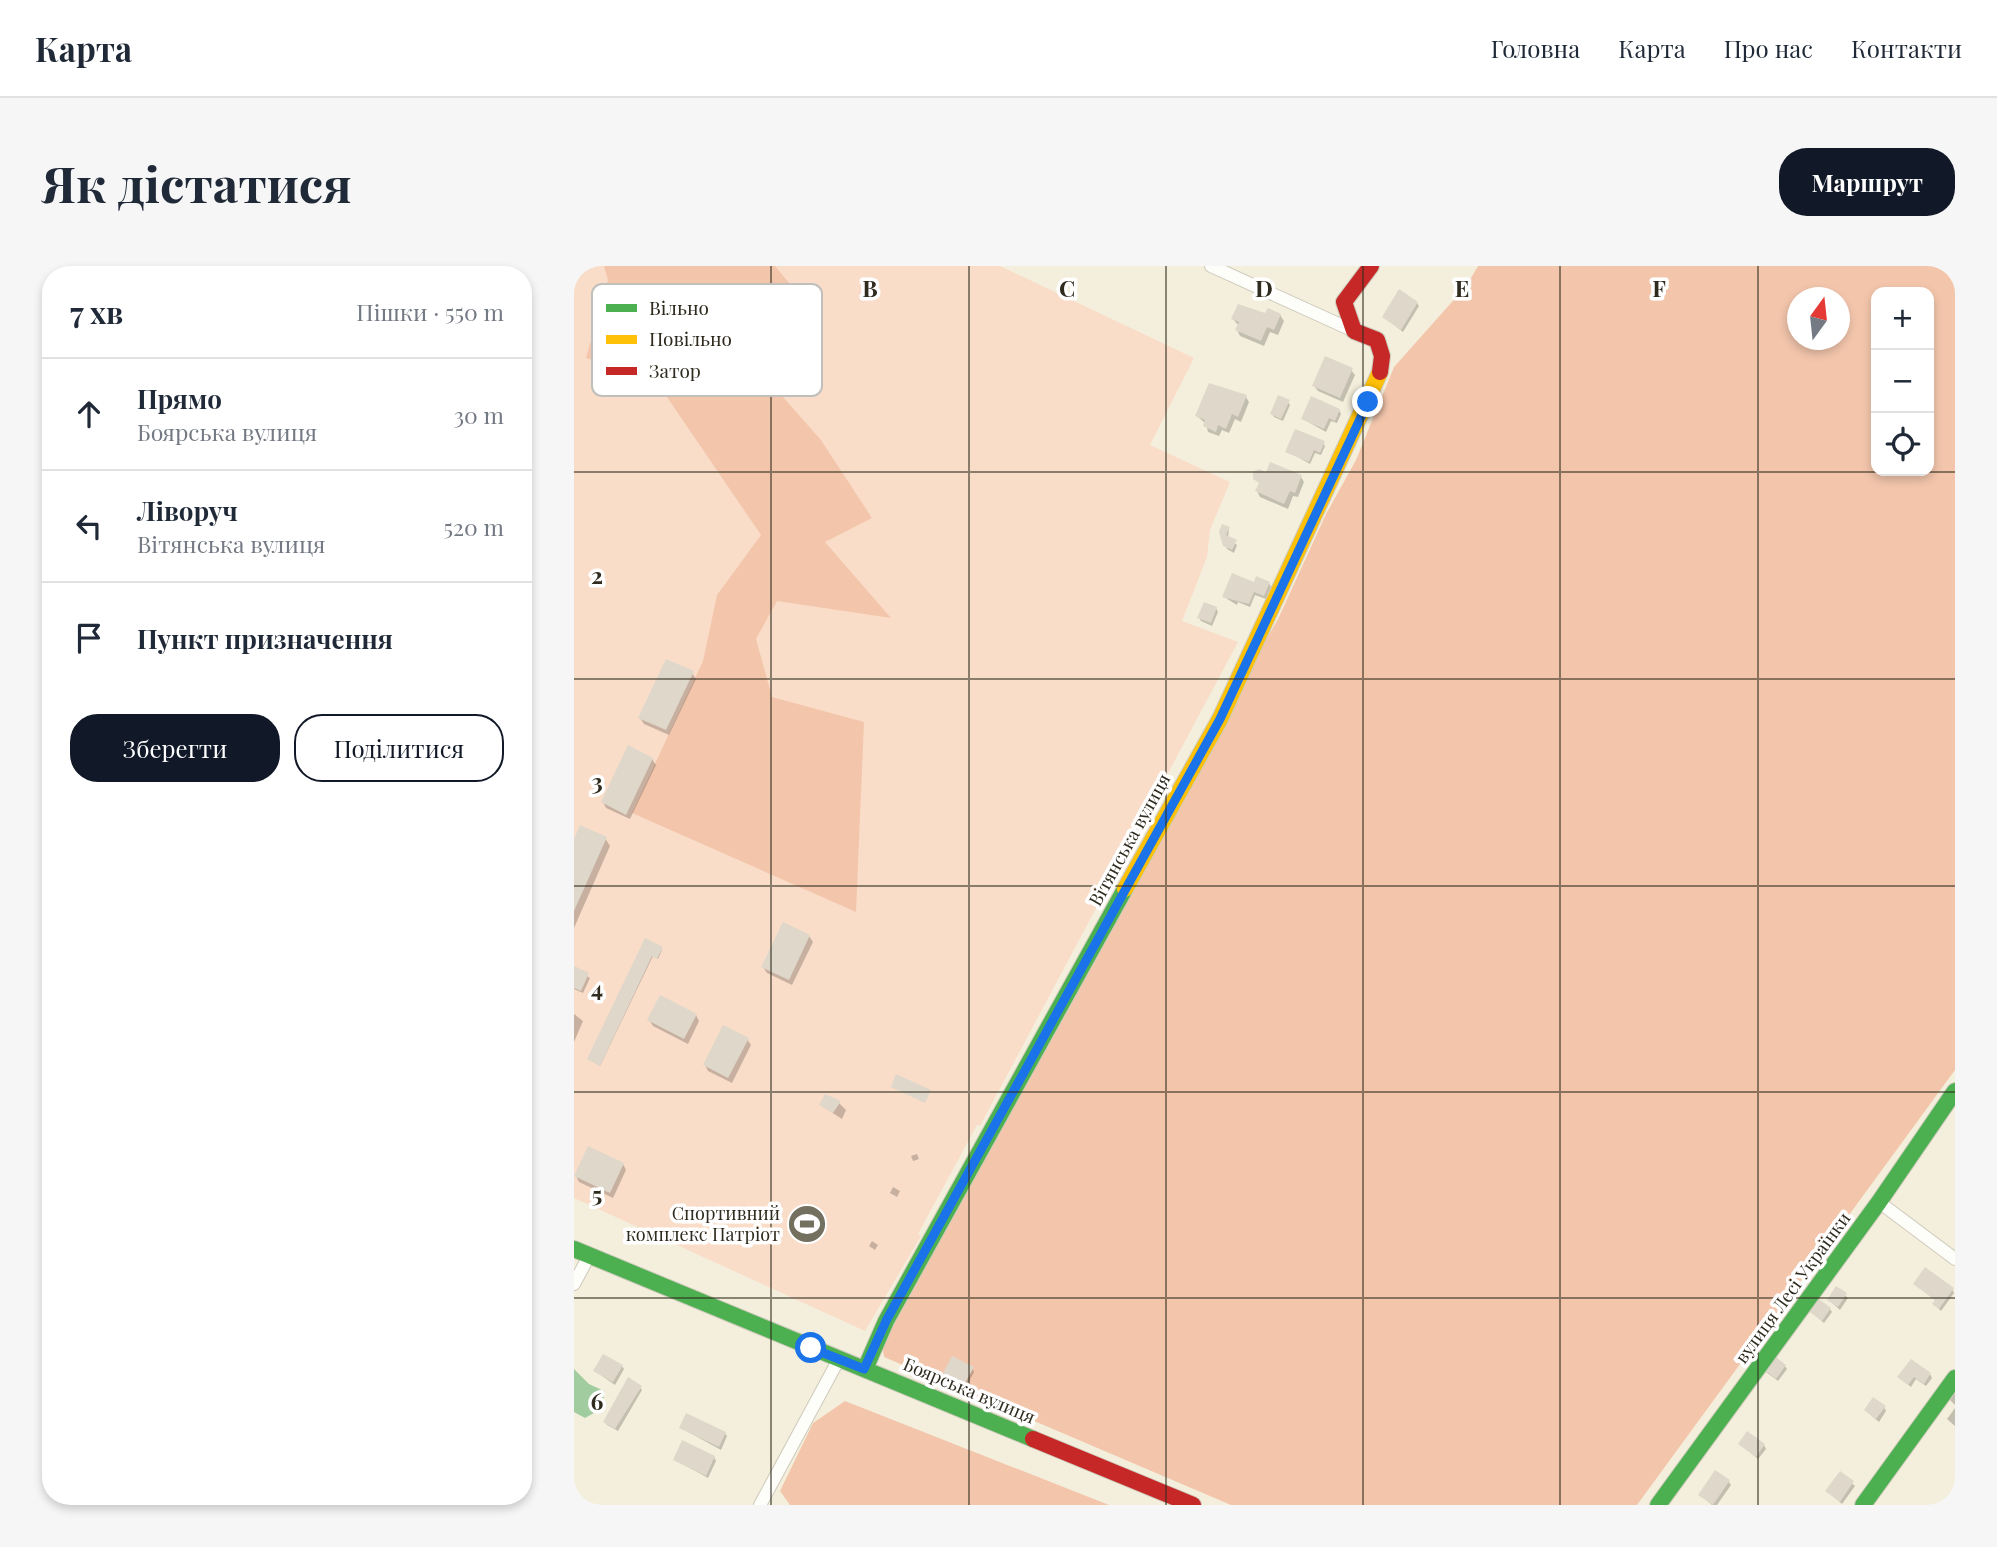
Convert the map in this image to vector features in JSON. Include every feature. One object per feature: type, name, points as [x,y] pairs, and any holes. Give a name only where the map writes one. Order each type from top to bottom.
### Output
[{"type":"street","name":"Вітянська вулиця","points":[[864,1369],[892,1308],[1220,719],[1368,402],[1383,363],[1382,350],[1377,340],[1211,266]]},
{"type":"street","points":[[1354,331],[1344,302],[1371,266]]},
{"type":"street","name":"вулиця Лесі Українки","points":[[1658,1505],[1879,1202],[1955,1091]]},
{"type":"street","points":[[1879,1202],[1955,1259]]},
{"type":"street","points":[[574,1284],[581,1252]]},
{"type":"street","name":"Боярська вулиця","points":[[581,1252],[1193,1505]]},
{"type":"street","points":[[760,1505],[839,1359]]},
{"type":"street","points":[[1863,1505],[1955,1378]]},
{"type":"shaded area","points":[[574,266],[1000,266],[1194,358],[1150,445],[1230,482],[1210,530],[1207,557],[1182,621],[1238,642],[980,1126],[977,1125],[918,1234],[921,1236],[865,1331],[574,1198]]},
{"type":"shaded area","points":[[604,266],[775,266],[790,284],[607,284]]},
{"type":"shaded area","points":[[1478,266],[1955,266],[1955,1070],[1637,1505],[1231,1505],[884,1357],[879,1323],[1076,969],[1278,619],[1326,514],[1356,460],[1394,367],[1467,285]]},
{"type":"shaded area","points":[[592,337],[592,360],[586,358]]},
{"type":"shaded area","points":[[666,396],[782,396],[821,440],[872,518],[825,542],[891,618],[777,601],[756,639],[772,697],[864,722],[856,912],[632,813],[703,661],[717,595],[761,535]]},
{"type":"shaded area","points":[[574,1369],[589,1384],[604,1391],[603,1408],[585,1418],[574,1412]]},
{"type":"shaded area","points":[[845,1401],[1109,1505],[790,1505],[780,1491],[813,1423]]},
{"type":"building","points":[[1399,289],[1418,302],[1401,330],[1382,317]]},
{"type":"building","points":[[1238,304],[1265,313],[1268,308],[1281,314],[1274,330],[1267,327],[1261,341],[1235,330],[1239,322],[1231,319]]},
{"type":"building","points":[[1325,356],[1353,368],[1340,398],[1312,386]]},
{"type":"building","points":[[1209,383],[1247,395],[1238,417],[1232,414],[1226,429],[1218,425],[1216,432],[1203,426],[1205,420],[1195,416]]},
{"type":"building","points":[[1278,395],[1290,400],[1281,419],[1270,414]]},
{"type":"building","points":[[1311,396],[1340,409],[1335,421],[1329,418],[1324,429],[1301,419]]},
{"type":"building","points":[[1295,429],[1325,441],[1320,453],[1314,450],[1309,462],[1285,452]]},
{"type":"building","points":[[1270,462],[1302,475],[1295,493],[1290,491],[1284,504],[1255,491],[1259,483],[1253,479],[1253,472],[1259,469],[1266,472]]},
{"type":"building","points":[[1222,524],[1230,527],[1226,535],[1237,540],[1232,550],[1223,546],[1219,532]]},
{"type":"building","points":[[1232,573],[1254,582],[1256,576],[1270,582],[1264,596],[1254,592],[1249,604],[1222,597]]},
{"type":"building","points":[[1204,602],[1217,607],[1211,623],[1197,618]]},
{"type":"building","points":[[666,659],[694,671],[666,730],[638,718]]},
{"type":"building","points":[[628,745],[653,758],[626,815],[601,802]]},
{"type":"building","points":[[580,825],[607,837],[574,911],[574,839]]},
{"type":"building","points":[[783,922],[810,935],[789,980],[761,967]]},
{"type":"building","points":[[645,938],[663,947],[657,959],[652,956],[600,1066],[587,1059]]},
{"type":"building","points":[[574,966],[589,973],[581,991],[574,988]]},
{"type":"building","points":[[660,995],[697,1014],[684,1039],[647,1020]]},
{"type":"building","points":[[723,1025],[749,1038],[728,1078],[703,1065]]},
{"type":"building","points":[[896,1074],[931,1090],[925,1103],[891,1087]]},
{"type":"building","points":[[825,1094],[841,1101],[833,1113],[819,1105]]},
{"type":"building","points":[[588,1146],[624,1163],[610,1193],[574,1176]]},
{"type":"building","points":[[1925,1267],[1954,1288],[1939,1309],[1932,1304],[1935,1300],[1913,1284]]},
{"type":"building","points":[[1836,1286],[1847,1293],[1838,1307],[1827,1300]]},
{"type":"building","points":[[1816,1297],[1831,1308],[1822,1321],[1807,1310]]},
{"type":"building","points":[[603,1354],[623,1365],[613,1382],[593,1371]]},
{"type":"building","points":[[1772,1354],[1786,1365],[1776,1379],[1762,1368]]},
{"type":"building","points":[[952,1356],[974,1367],[964,1385],[943,1373]]},
{"type":"building","points":[[1911,1359],[1931,1373],[1924,1384],[1914,1377],[1908,1385],[1897,1377]]},
{"type":"building","points":[[628,1377],[642,1386],[615,1429],[603,1422]]},
{"type":"building","points":[[1873,1397],[1886,1406],[1876,1419],[1864,1410]]},
{"type":"building","points":[[686,1413],[726,1432],[719,1447],[679,1428]]},
{"type":"building","points":[[1747,1431],[1765,1444],[1756,1457],[1738,1444]]},
{"type":"building","points":[[682,1440],[715,1456],[706,1476],[673,1460]]},
{"type":"building","points":[[1715,1470],[1730,1480],[1713,1505],[1698,1495]]},
{"type":"building","points":[[1840,1471],[1854,1481],[1840,1502],[1825,1491]]},
{"type":"traffic: fast","points":[[865,1369],[886,1321],[1125,889]]},
{"type":"traffic: fast","points":[[1658,1505],[1879,1202],[1955,1091]]},
{"type":"traffic: fast","points":[[574,1249],[1033,1439]]},
{"type":"traffic: fast","points":[[1863,1505],[1955,1378]]},
{"type":"traffic: slow","points":[[1125,889],[1220,719],[1380,372]]},
{"type":"traffic: jam","points":[[1371,266],[1344,302],[1354,331],[1377,340],[1382,356],[1380,372]]},
{"type":"traffic: jam","points":[[1033,1439],[1193,1505]]},
{"type":"place","name":"Спортивний комплекс Патріот","points":[[807,1224]]},
{"type":"route","points":[[811,1348],[864,1369],[886,1321],[1220,719],[1368,402]]}]
